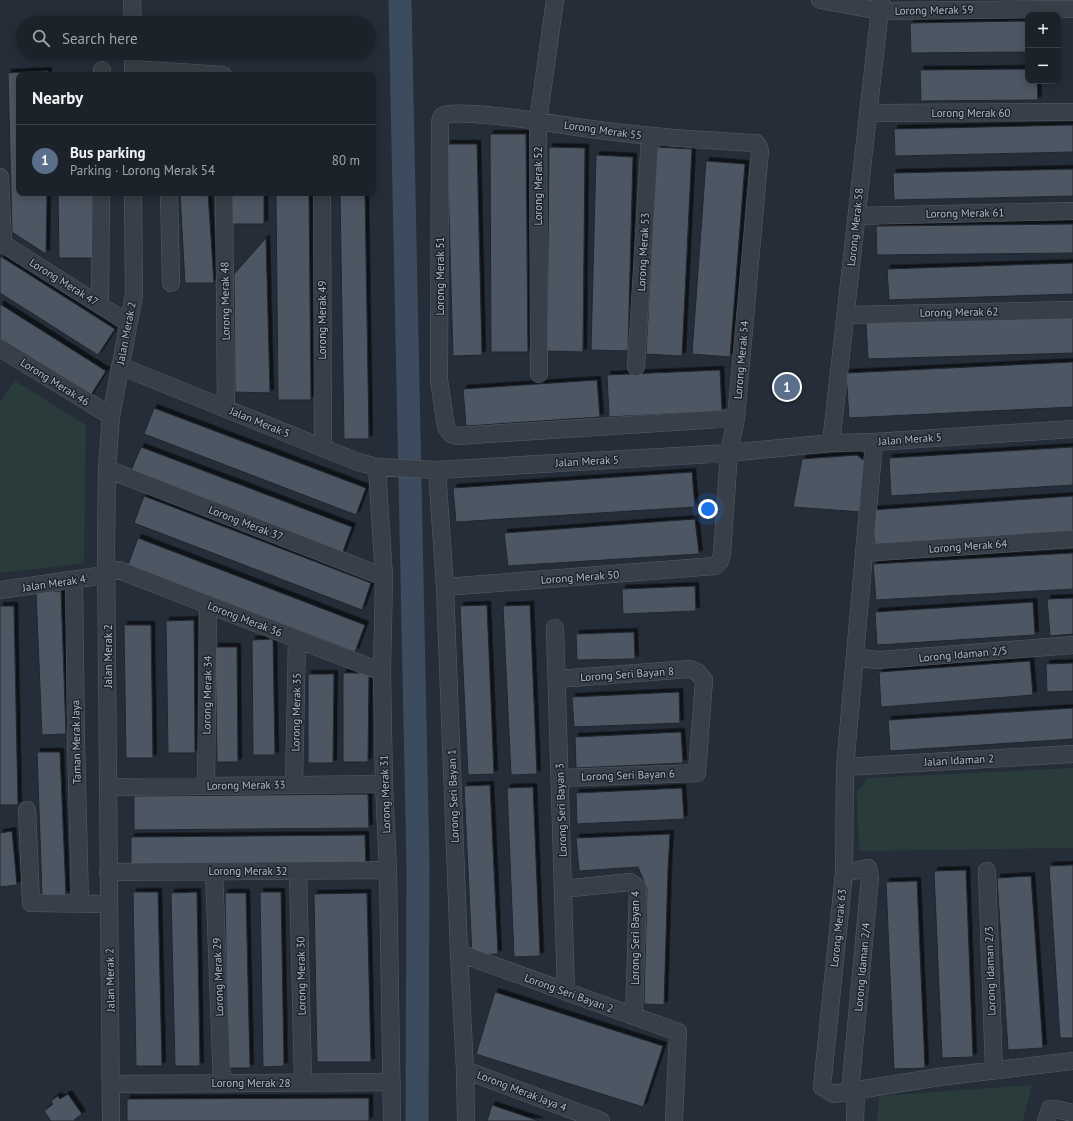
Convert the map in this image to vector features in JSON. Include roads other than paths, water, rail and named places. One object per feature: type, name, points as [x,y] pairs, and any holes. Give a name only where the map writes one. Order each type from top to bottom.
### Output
[{"type":"street","points":[[132,0],[133,16]]},
{"type":"street","name":"Lorong Merak 52","points":[[539,374],[538,121],[555,0]]},
{"type":"street","name":"Lorong Merak 59","points":[[820,0],[880,6],[1073,9]]},
{"type":"street","name":"Lorong Merak 58","points":[[831,443],[880,6]]},
{"type":"street","points":[[133,66],[160,72]]},
{"type":"street","name":"Lorong Merak 60","points":[[868,113],[1073,112]]},
{"type":"street","name":"Lorong Merak 55","points":[[442,116],[448,113],[482,115],[650,136],[756,143],[760,151]]},
{"type":"street","name":"Lorong Merak 51","points":[[442,116],[440,122],[439,380],[446,427],[451,434],[458,436],[736,418]]},
{"type":"street","name":"Lorong Merak 53","points":[[636,367],[650,136]]},
{"type":"street","name":"Lorong Merak 54","points":[[715,566],[720,561],[722,554],[729,452],[736,418],[760,151]]},
{"type":"street","points":[[0,177],[1,243]]},
{"type":"street","points":[[100,305],[101,196]]},
{"type":"street","name":"Jalan Merak 2","points":[[111,1121],[106,547],[107,469],[111,416],[134,295],[133,196]]},
{"type":"street","points":[[169,196],[172,283]]},
{"type":"street","name":"Lorong Merak 48","points":[[224,196],[226,408]]},
{"type":"street","name":"Lorong Merak 49","points":[[322,196],[323,448]]},
{"type":"street","name":"Lorong Merak 61","points":[[857,216],[1073,211]]},
{"type":"street","name":"Lorong Merak 47","points":[[1,243],[128,323]]},
{"type":"street","name":"Lorong Merak 62","points":[[846,315],[1073,310]]},
{"type":"street","name":"Lorong Merak 46","points":[[2,355],[111,416]]},
{"type":"street","name":"Jalan Merak 5","points":[[120,366],[358,462],[377,467],[431,470],[729,452],[831,443],[874,442],[1073,429]]},
{"type":"street","name":"Lorong Merak 63","points":[[853,1091],[833,1094],[822,1087],[844,873],[845,767],[874,442]]},
{"type":"street","name":"Lorong Merak 31","points":[[377,467],[384,577],[382,672],[384,784],[388,870],[392,1121]]},
{"type":"street","name":"Lorong Merak 37","points":[[107,469],[384,577]]},
{"type":"street","name":"Lorong Seri Bayan 1","points":[[431,470],[445,587],[466,1121]]},
{"type":"street","name":"Lorong Merak 64","points":[[864,553],[1073,540]]},
{"type":"street","name":"Lorong Merak 50","points":[[445,587],[715,566]]},
{"type":"street","name":"Lorong Merak 36","points":[[107,572],[119,570],[382,672]]},
{"type":"street","name":"Jalan Merak 4","points":[[0,590],[74,580],[101,575],[107,572]]},
{"type":"street","name":"Taman Merak Jaya","points":[[74,580],[80,904]]},
{"type":"street","name":"Lorong Merak 34","points":[[206,786],[208,604]]},
{"type":"street","name":"Lorong Seri Bayan 3","points":[[555,628],[566,992]]},
{"type":"street","name":"Lorong Merak 35","points":[[294,785],[297,639]]},
{"type":"street","name":"Lorong Idaman 2/5","points":[[855,654],[866,659],[880,660],[1073,645]]},
{"type":"street","name":"Lorong Seri Bayan 8","points":[[557,679],[690,669],[696,672],[704,680],[697,773]]},
{"type":"street","name":"Jalan Idaman 2","points":[[845,767],[1073,754]]},
{"type":"street","name":"Lorong Seri Bayan 6","points":[[560,778],[697,773]]},
{"type":"street","name":"Lorong Merak 33","points":[[109,787],[384,784]]},
{"type":"street","points":[[27,810],[31,903],[109,904]]},
{"type":"street","name":"Lorong Idaman 2/4","points":[[844,873],[868,868],[870,878],[853,1091]]},
{"type":"street","name":"Lorong Merak 30","points":[[298,870],[303,1082]]},
{"type":"street","name":"Lorong Merak 32","points":[[108,872],[388,870]]},
{"type":"street","name":"Lorong Merak 29","points":[[214,871],[222,1083]]},
{"type":"street","name":"Lorong Idaman 2/3","points":[[987,871],[994,1070]]},
{"type":"street","name":"Lorong Seri Bayan 4","points":[[563,889],[630,882],[638,888],[634,1016]]},
{"type":"street","name":"Lorong Seri Bayan 2","points":[[459,953],[678,1032],[674,1121]]},
{"type":"street","points":[[855,1121],[853,1091],[940,1077],[1073,1061]]},
{"type":"street","name":"Lorong Merak Jaya 4","points":[[465,1070],[601,1121]]},
{"type":"street","name":"Lorong Merak 28","points":[[111,1084],[392,1082]]},
{"type":"street","points":[[1046,1121],[1050,1109],[1073,1112]]},
{"type":"waterway","points":[[400,0],[418,866],[417,1121]]},
{"type":"place","name":"Bus parking","points":[[787,387]]}]
